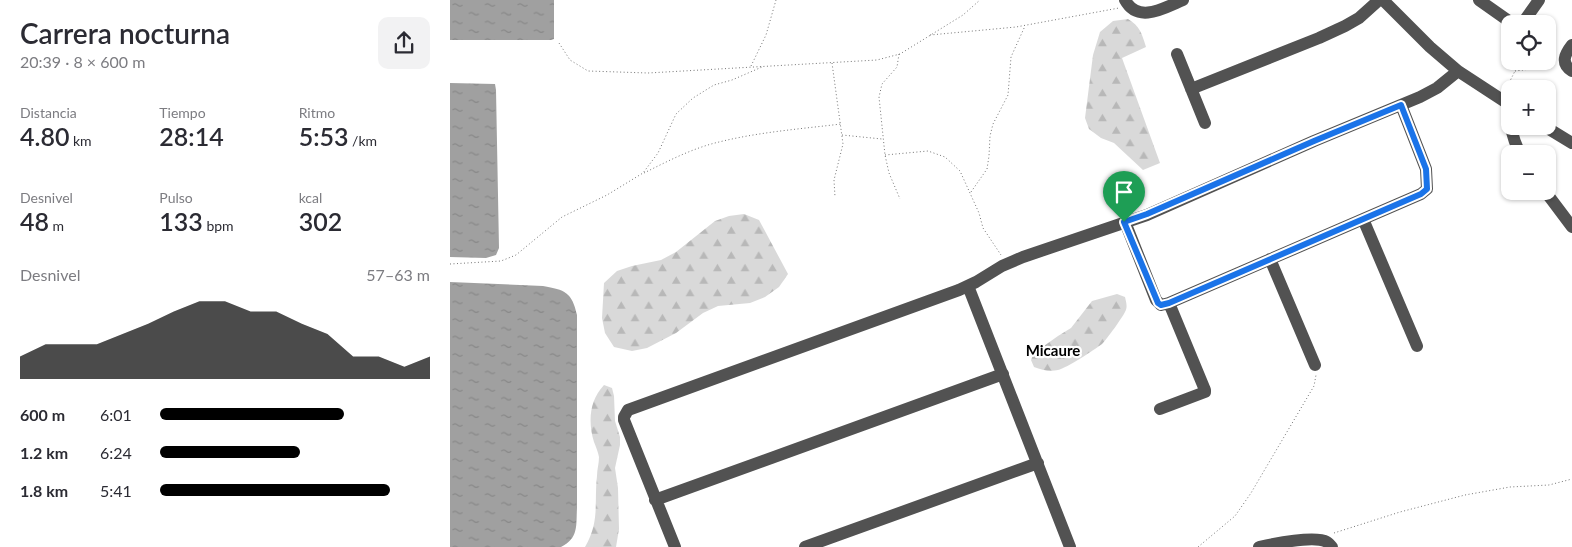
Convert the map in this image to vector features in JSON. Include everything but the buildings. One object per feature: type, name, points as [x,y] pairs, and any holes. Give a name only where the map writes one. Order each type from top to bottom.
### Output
[{"type":"street","points":[[1127,3],[1134,12],[1149,13],[1183,0]]},
{"type":"street","points":[[1191,89],[1345,26],[1359,18],[1379,0]]},
{"type":"street","points":[[1383,0],[1430,47],[1458,71],[1501,99]]},
{"type":"street","points":[[1388,0],[1396,13]]},
{"type":"street","points":[[1479,0],[1501,16]]},
{"type":"street","points":[[1528,15],[1538,0]]},
{"type":"street","points":[[1572,45],[1564,58],[1565,64],[1572,71]]},
{"type":"street","points":[[1177,54],[1205,123]]},
{"type":"street","points":[[675,547],[624,420],[628,410],[968,286],[1023,257],[1147,214],[1401,105],[1437,88],[1458,71]]},
{"type":"street","points":[[1124,222],[1156,300],[1161,305],[1169,303],[1421,194],[1427,189],[1426,169],[1401,105]]},
{"type":"street","points":[[1556,129],[1572,136]]},
{"type":"street","points":[[1556,133],[1572,143]]},
{"type":"street","points":[[1552,200],[1572,228]]},
{"type":"street","points":[[1363,219],[1417,346]]},
{"type":"street","points":[[1270,260],[1316,365]]},
{"type":"street","points":[[968,286],[1070,547]]},
{"type":"street","points":[[1160,409],[1205,392],[1169,303]]},
{"type":"street","points":[[655,500],[1003,374]]},
{"type":"street","points":[[805,547],[1038,463]]},
{"type":"street","points":[[1259,547],[1297,540],[1317,539],[1326,541],[1332,547]]},
{"type":"path","points":[[751,67],[766,35],[776,0]]},
{"type":"path","points":[[559,44],[570,60],[588,71],[648,73],[877,60],[900,54],[963,15],[980,0]]},
{"type":"path","points":[[929,35],[1026,26],[1127,3]]},
{"type":"path","points":[[970,193],[987,169],[993,124],[1008,96],[1011,57],[1026,26]]},
{"type":"path","points":[[900,54],[897,67],[882,84],[879,97],[885,154],[889,173],[900,199]]},
{"type":"path","points":[[1512,80],[1515,71],[1538,68],[1564,58]]},
{"type":"path","points":[[832,62],[843,144],[834,180],[835,197]]},
{"type":"path","points":[[643,173],[658,153],[676,114],[693,98],[714,86],[765,66]]},
{"type":"path","points":[[450,264],[501,261],[516,255],[562,217],[607,195],[643,173],[696,149],[718,142],[765,133],[840,124]]},
{"type":"path","points":[[842,135],[883,139]]},
{"type":"path","points":[[885,154],[928,151],[945,158],[960,171],[979,213],[983,228],[1007,264]]},
{"type":"path","points":[[1198,547],[1235,516],[1251,493],[1314,386],[1316,365]]},
{"type":"path","points":[[1335,533],[1400,512],[1465,495],[1510,487],[1549,485],[1572,479]]},
{"type":"green space","points":[[1128,19],[1140,31],[1146,47],[1122,58],[1160,163],[1143,170],[1114,143],[1101,138],[1089,129],[1085,118],[1093,55],[1100,32],[1113,21]]},
{"type":"green space","points":[[744,214],[759,220],[788,274],[779,287],[765,297],[750,303],[718,306],[703,313],[676,333],[647,348],[632,351],[614,347],[605,333],[602,318],[604,283],[617,271],[661,260],[676,252],[715,221],[729,216]]},
{"type":"green space","points":[[1117,294],[1125,297],[1126,310],[1102,344],[1062,369],[1052,371],[1034,367],[1031,360],[1034,353],[1071,328],[1092,301]]},
{"type":"green space","points":[[604,385],[612,388],[615,421],[620,437],[615,468],[618,488],[619,529],[616,547],[585,547],[590,538],[595,520],[599,460],[592,434],[591,412],[595,398]]},
{"type":"water","points":[[450,0],[554,0],[554,39],[450,40]]},
{"type":"water","points":[[450,83],[495,84],[499,248],[496,255],[486,258],[450,257]]},
{"type":"water","points":[[450,282],[543,286],[566,293],[573,301],[577,315],[577,520],[574,535],[571,540],[561,547],[450,547]]},
{"type":"district","name":"Micaure","points":[[1053,351]]},
{"type":"route","points":[[1401,105],[1426,169],[1427,189],[1421,194],[1161,305],[1156,300],[1124,222],[1147,214],[1401,105]]}]
